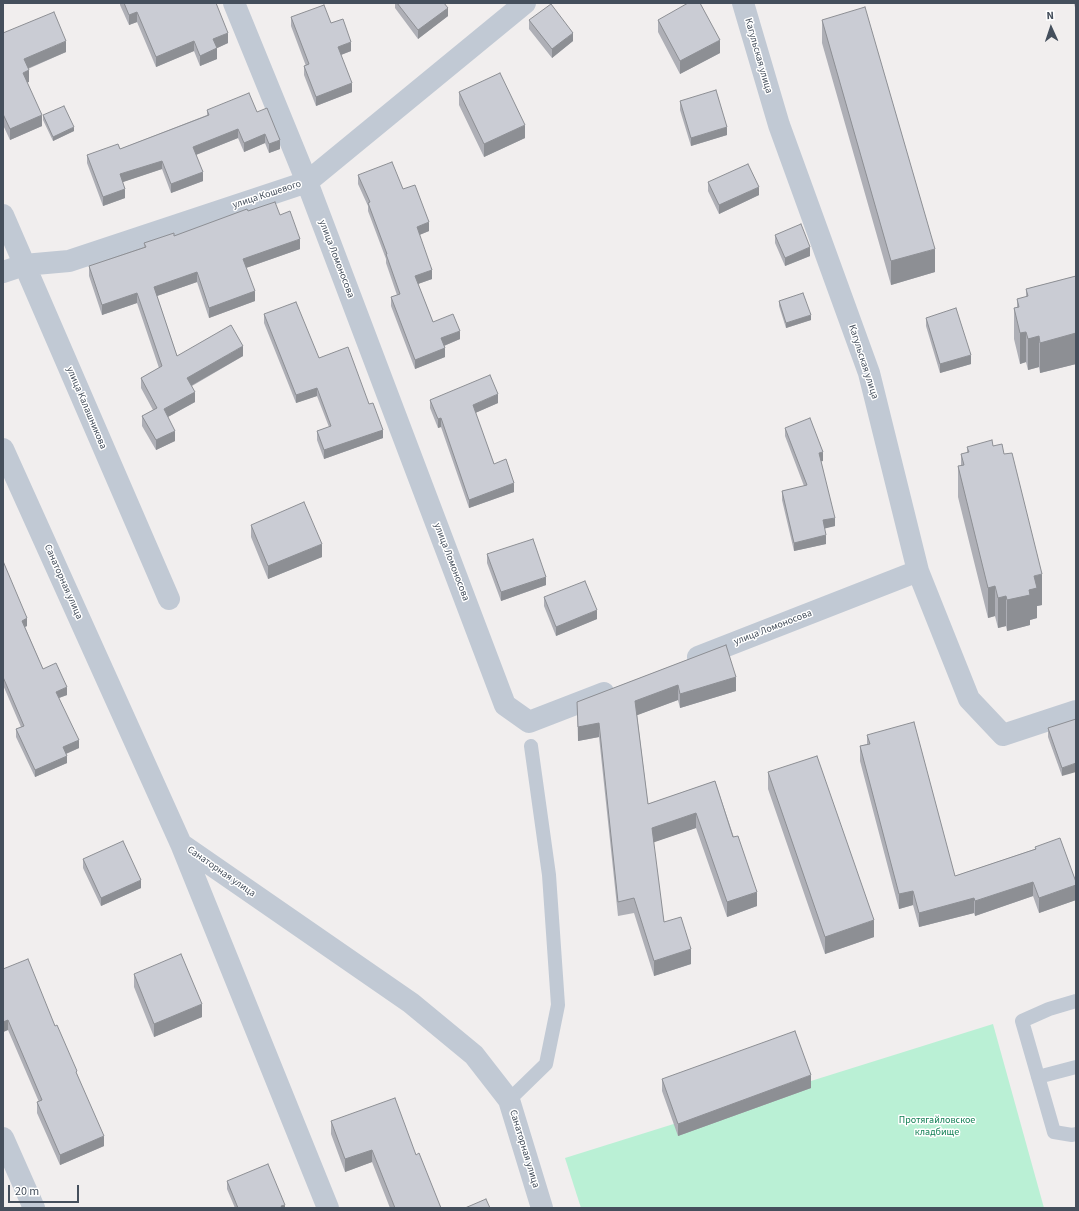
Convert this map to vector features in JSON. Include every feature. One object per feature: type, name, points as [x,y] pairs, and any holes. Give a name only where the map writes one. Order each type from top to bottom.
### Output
[{"type":"street","name":"улица Ломоносова","points":[[234,3],[307,182],[505,705],[529,722],[624,685]]},
{"type":"street","name":"улица Кошевого","points":[[3,272],[24,265],[69,261],[307,182],[525,3]]},
{"type":"street","name":"Кагульская улица","points":[[743,3],[778,125],[869,373],[918,571],[969,699],[1003,735],[1076,711]]},
{"type":"street","name":"улица Калашникова","points":[[3,215],[169,600]]},
{"type":"street","name":"Санаторная улица","points":[[3,449],[181,844],[411,1003],[474,1055],[509,1100],[542,1208]]},
{"type":"street","name":"улица Ломоносова","points":[[683,662],[918,571]]},
{"type":"street","points":[[181,844],[328,1208]]},
{"type":"street","points":[[3,1138],[34,1208]]},
{"type":"lane","points":[[509,1100],[546,1064],[558,1005],[549,875],[531,746]]},
{"type":"lane","points":[[1076,1001],[1048,1009],[1022,1021],[1054,1132],[1072,1135],[1076,1134]]},
{"type":"lane","points":[[1038,1076],[1076,1067]]},
{"type":"green space","name":"Протягайловское кладбище","points":[[993,1024],[1044,1208],[581,1208],[565,1158]]},
{"type":"building","points":[[124,3],[216,3],[228,33],[213,39],[217,48],[200,56],[194,41],[156,57],[137,12],[129,15]]},
{"type":"building","points":[[397,3],[444,3],[448,8],[418,30]]},
{"type":"building","points":[[688,3],[700,3],[720,40],[680,61],[658,20]]},
{"type":"building","points":[[551,4],[573,33],[552,49],[529,20]]},
{"type":"building","points":[[324,5],[331,23],[343,19],[351,42],[338,47],[352,83],[316,97],[304,66],[309,64],[291,17]]},
{"type":"building","points":[[865,7],[935,249],[891,261],[822,20]]},
{"type":"building","points":[[54,12],[66,41],[24,59],[29,70],[23,73],[42,115],[10,129],[3,114],[3,33]]},
{"type":"building","points":[[500,73],[525,125],[484,144],[459,92]]},
{"type":"building","points":[[716,90],[727,127],[691,138],[680,101]]},
{"type":"building","points":[[249,93],[257,112],[267,108],[280,140],[269,144],[265,134],[244,143],[238,129],[193,147],[203,172],[171,184],[162,161],[120,174],[125,189],[103,197],[87,155],[118,144],[120,149],[209,115],[207,110]]},
{"type":"building","points":[[64,106],[74,127],[53,137],[43,115]]},
{"type":"building","points":[[392,162],[403,189],[415,185],[429,222],[417,227],[432,270],[415,276],[433,322],[453,314],[460,331],[441,338],[445,348],[415,360],[391,297],[400,294],[368,203],[370,202],[358,175]]},
{"type":"building","points":[[748,164],[759,187],[719,205],[708,182]]},
{"type":"building","points":[[275,202],[280,215],[290,211],[300,239],[243,259],[255,291],[209,308],[197,272],[154,287],[177,356],[231,325],[243,346],[187,378],[195,392],[164,409],[175,431],[156,440],[142,416],[157,408],[141,378],[162,366],[137,293],[102,305],[89,266],[146,247],[144,243],[174,233],[174,236],[247,209],[248,211]]},
{"type":"building","points":[[801,224],[810,247],[785,258],[775,235]]},
{"type":"building","points":[[1076,276],[1076,333],[1040,343],[1039,336],[1028,339],[1026,332],[1020,333],[1014,308],[1019,307],[1017,299],[1028,296],[1026,289]]},
{"type":"building","points":[[803,293],[811,315],[786,323],[779,301]]},
{"type":"building","points":[[296,302],[319,358],[348,347],[369,404],[373,403],[383,430],[324,450],[317,431],[331,426],[317,388],[296,395],[264,314]]},
{"type":"building","points":[[956,308],[971,355],[940,364],[926,318]]},
{"type":"building","points":[[490,375],[498,394],[473,405],[494,464],[506,459],[514,483],[469,500],[441,418],[438,419],[430,400]]},
{"type":"building","points":[[810,418],[823,452],[819,453],[835,518],[823,520],[826,535],[794,543],[782,491],[807,485],[785,428]]},
{"type":"building","points":[[992,440],[993,446],[1002,444],[1004,454],[1012,453],[1042,574],[1034,576],[1037,588],[1029,590],[1030,595],[1007,600],[1006,596],[998,598],[995,586],[988,588],[958,466],[964,465],[961,454],[969,452],[967,447]]},
{"type":"building","points":[[304,502],[322,544],[268,566],[251,525]]},
{"type":"building","points":[[533,539],[546,577],[501,592],[487,554]]},
{"type":"building","points":[[3,561],[27,618],[22,621],[43,669],[56,663],[67,687],[56,692],[79,740],[63,747],[67,756],[35,770],[16,729],[24,726],[3,677]]},
{"type":"building","points":[[585,581],[597,610],[556,627],[544,597]]},
{"type":"building","points":[[726,645],[736,677],[680,694],[678,685],[635,701],[648,804],[715,781],[733,837],[738,836],[757,892],[727,902],[696,813],[652,828],[664,922],[681,917],[691,949],[654,961],[634,898],[618,902],[599,723],[578,727],[577,702]]},
{"type":"building","points":[[1076,719],[1076,763],[1062,768],[1048,728]]},
{"type":"building","points":[[914,722],[955,876],[1036,849],[1035,847],[1060,838],[1076,885],[1039,898],[1033,882],[975,901],[974,898],[919,913],[913,891],[899,894],[860,746],[870,744],[867,735]]},
{"type":"building","points":[[817,756],[874,920],[825,937],[768,772]]},
{"type":"building","points":[[123,841],[141,880],[101,898],[83,859]]},
{"type":"building","points":[[181,954],[202,1004],[154,1024],[134,974]]},
{"type":"building","points":[[28,959],[55,1026],[57,1025],[104,1136],[60,1155],[37,1102],[42,1100],[8,1020],[3,1022],[3,969]]},
{"type":"building","points":[[795,1031],[811,1075],[678,1124],[662,1079]]},
{"type":"building","points":[[395,1098],[416,1155],[419,1153],[441,1208],[395,1208],[372,1150],[345,1159],[331,1121]]},
{"type":"building","points":[[268,1164],[285,1205],[281,1206],[282,1208],[238,1208],[227,1181]]},
{"type":"building","points":[[486,1199],[490,1208],[465,1208]]}]
